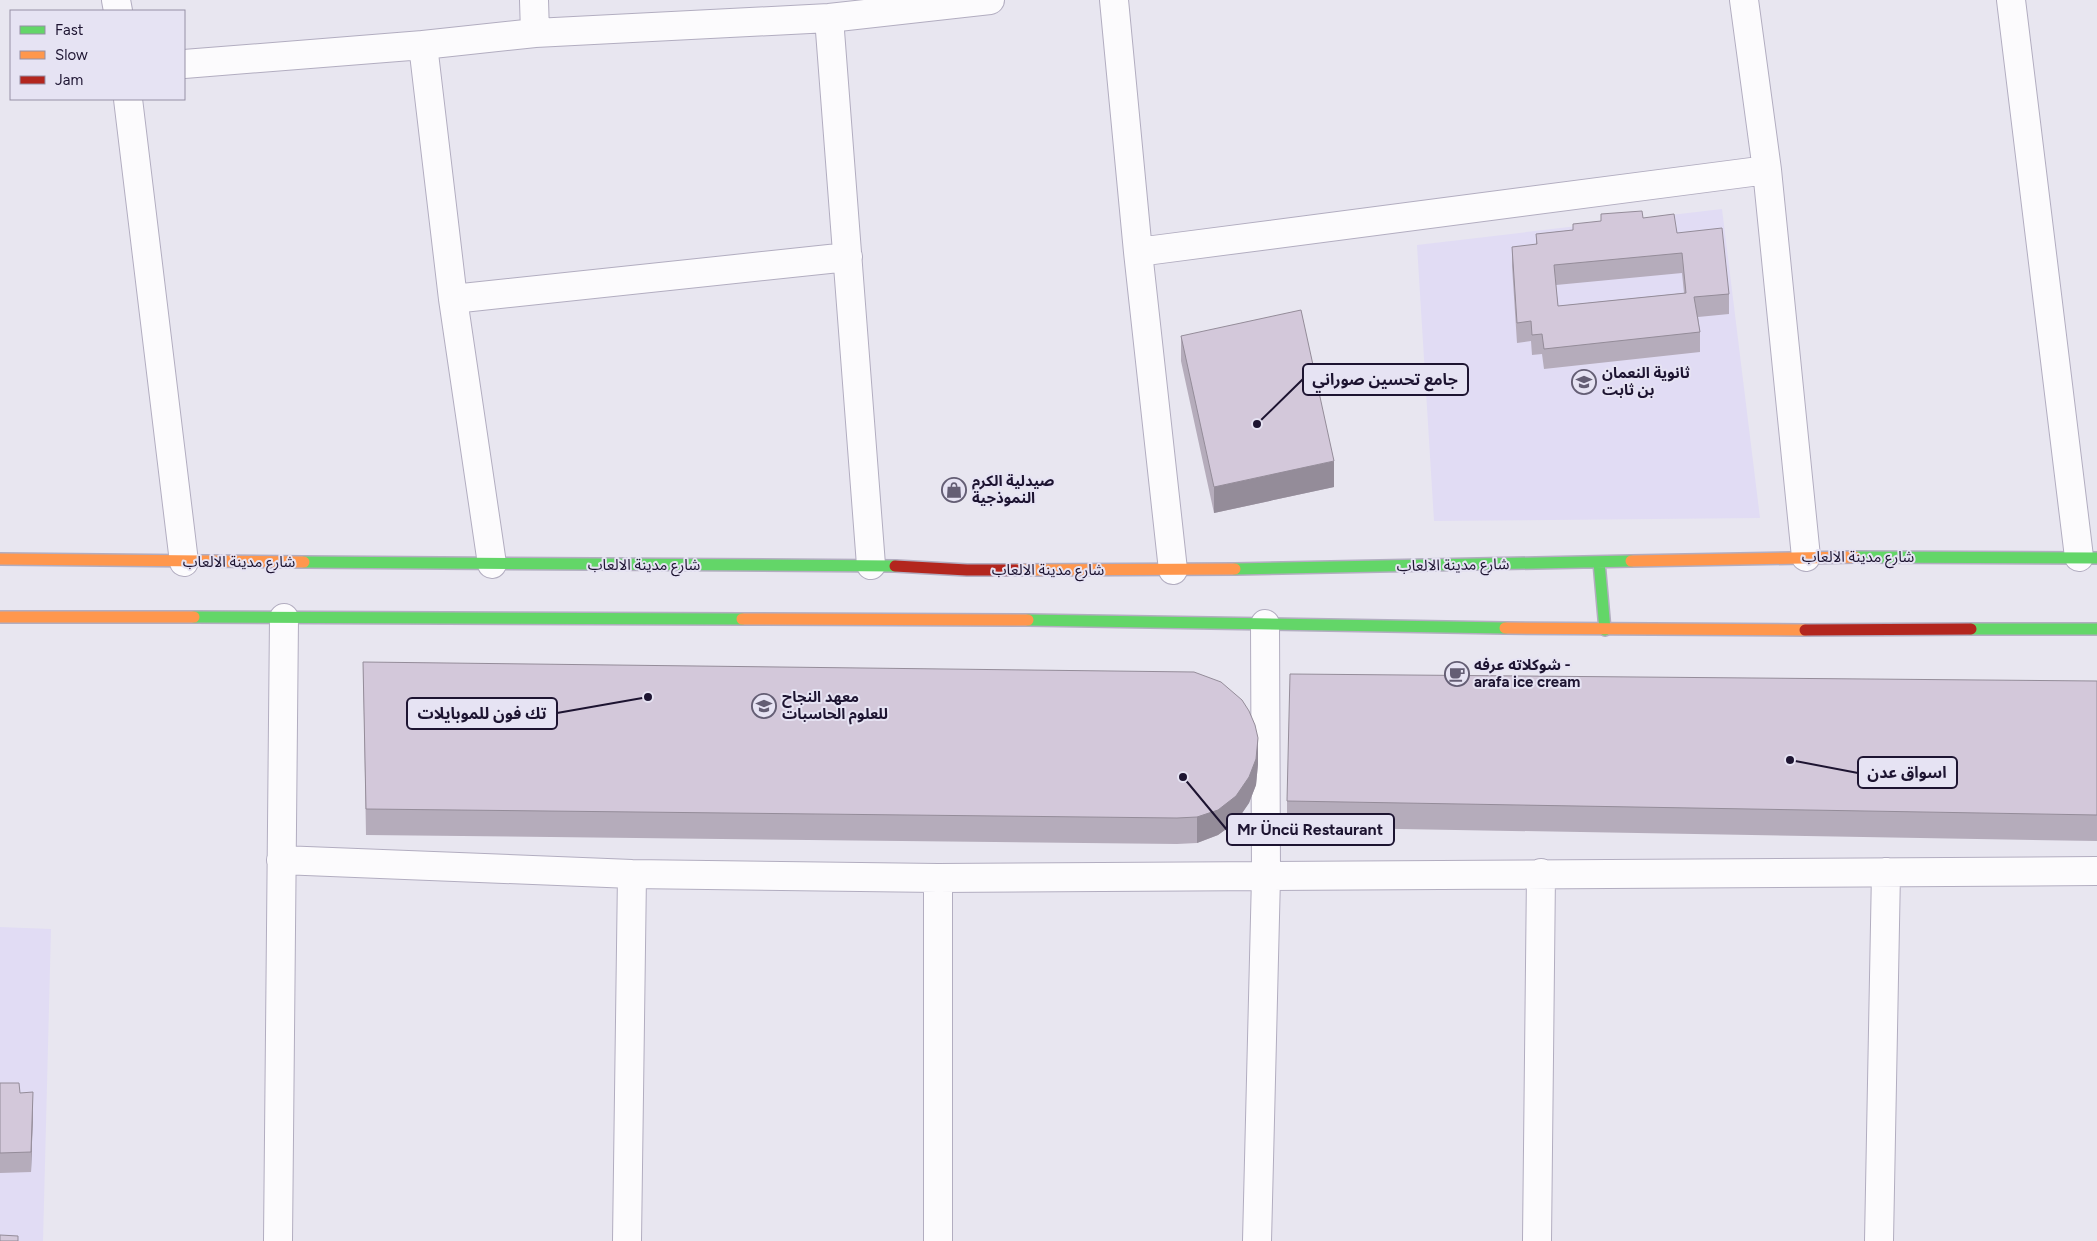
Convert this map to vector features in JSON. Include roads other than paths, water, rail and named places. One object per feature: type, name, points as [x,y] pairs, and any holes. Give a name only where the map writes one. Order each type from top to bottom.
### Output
[{"type":"main road","name":"شارع مدينة الالعاب","points":[[0,560],[871,565],[967,570],[1173,570],[1806,557],[2088,557]]},
{"type":"main road","points":[[1599,562],[1605,630]]},
{"type":"main road","points":[[0,618],[965,619],[1605,630],[2097,629]]},
{"type":"street","points":[[534,0],[536,33]]},
{"type":"street","points":[[185,64],[423,45],[724,12],[829,18],[990,0]]},
{"type":"street","points":[[1114,0],[1138,252],[1173,570]]},
{"type":"street","points":[[1744,0],[1767,170],[1806,557]]},
{"type":"street","points":[[2011,0],[2088,557]]},
{"type":"street","points":[[829,18],[871,565]]},
{"type":"street","points":[[423,45],[453,298],[492,564]]},
{"type":"street","points":[[128,100],[184,562]]},
{"type":"street","points":[[1138,252],[1767,170]]},
{"type":"street","points":[[453,298],[848,256]]},
{"type":"street","points":[[278,1241],[284,618]]},
{"type":"street","points":[[1257,1241],[1266,877],[1265,624]]},
{"type":"street","points":[[281,860],[632,874],[938,878],[2097,871]]},
{"type":"street","points":[[1879,1241],[1886,872]]},
{"type":"street","points":[[1537,1241],[1542,873]]},
{"type":"street","points":[[627,1241],[632,874]]},
{"type":"street","points":[[938,878],[938,1241]]},
{"type":"place","name":"ثانوية النعمان بن ثابت","points":[[1584,382]]},
{"type":"place","name":"جامع تحسين صوراني","points":[[1257,424]]},
{"type":"place","name":"صيدلية الكرم النموذجية","points":[[954,490]]},
{"type":"place","name":"شوكلاته عرفه - arafa ice cream","points":[[1457,674]]},
{"type":"place","name":"تك فون للموبايلات","points":[[648,697]]},
{"type":"place","name":"معهد النجاح للعلوم الحاسبات","points":[[764,706]]},
{"type":"place","name":"اسواق عدن","points":[[1790,760]]},
{"type":"place","name":"Mr Üncü Restaurant","points":[[1183,777]]}]
